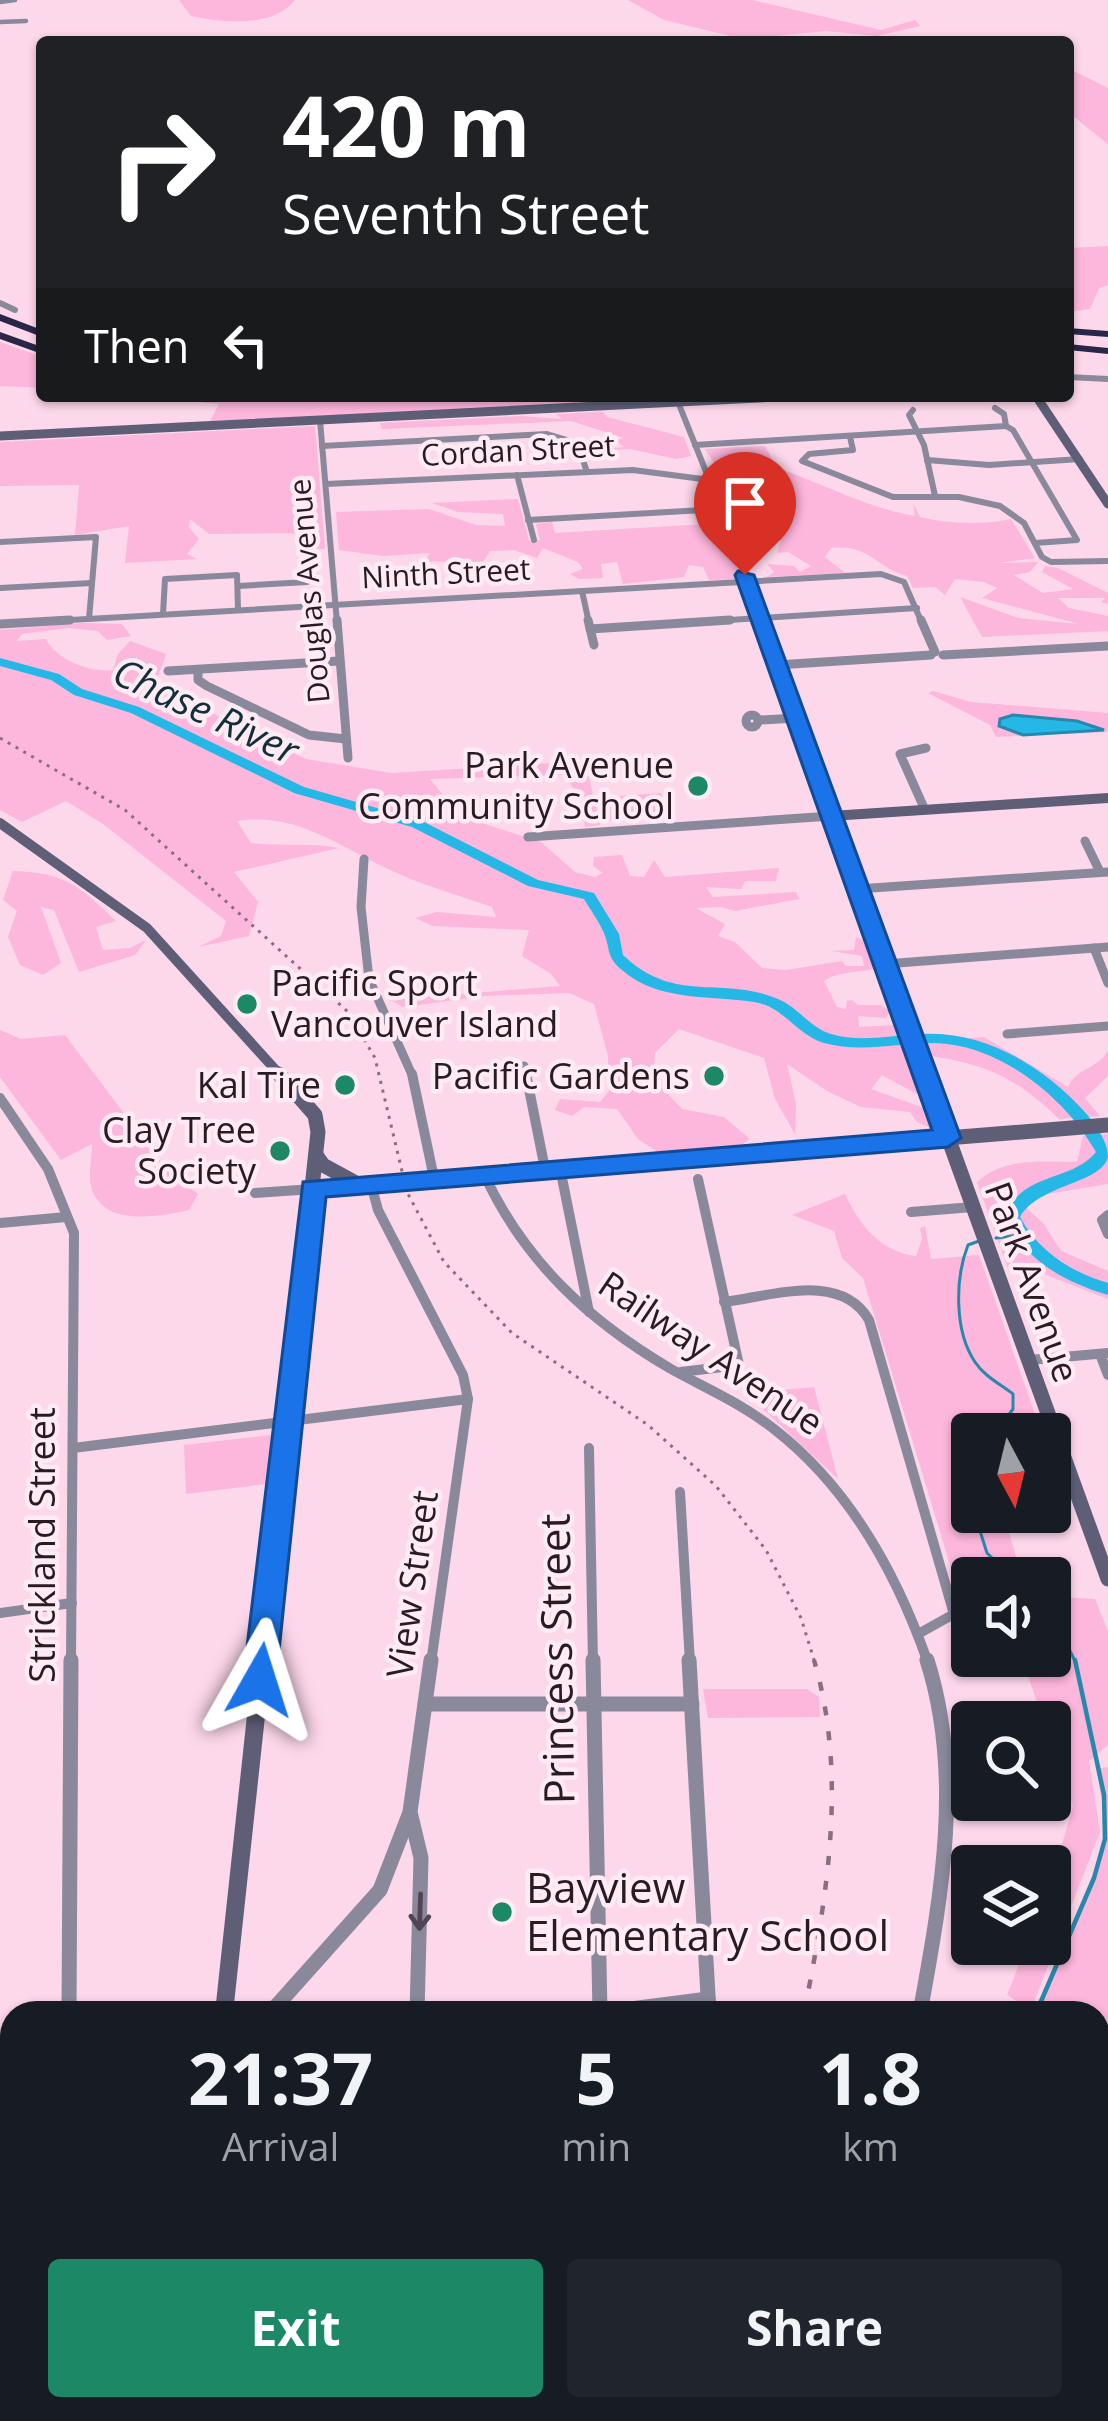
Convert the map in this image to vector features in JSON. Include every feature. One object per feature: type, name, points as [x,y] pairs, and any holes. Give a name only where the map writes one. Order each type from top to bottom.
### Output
[{"type":"highway","points":[[0,317],[36,332]]},
{"type":"highway","points":[[1074,331],[1108,334]]},
{"type":"highway","points":[[0,335],[36,349]]},
{"type":"highway","points":[[1074,348],[1108,351]]},
{"type":"street","points":[[0,2],[15,0]]},
{"type":"street","points":[[0,22],[26,21]]},
{"type":"street","points":[[0,303],[15,310]]},
{"type":"street","points":[[1074,377],[1108,380]]},
{"type":"street","points":[[0,436],[678,402],[722,512],[529,520]]},
{"type":"street","points":[[1040,402],[1108,504]]},
{"type":"street","points":[[995,408],[1004,414],[1006,426]]},
{"type":"street","points":[[913,410],[909,416],[935,496]]},
{"type":"street","name":"Douglas Avenue","points":[[320,420],[348,758]]},
{"type":"street","points":[[695,446],[1006,426],[1013,430],[1077,540],[1035,543]]},
{"type":"street","points":[[322,446],[547,434],[577,443],[587,472]]},
{"type":"street","points":[[850,437],[853,451],[809,454],[802,461],[893,497],[935,496],[1003,504],[1024,523],[1051,562],[1108,561]]},
{"type":"street","points":[[927,460],[989,466],[1080,459]]},
{"type":"street","name":"Cordan Street","points":[[326,484],[633,470],[710,479]]},
{"type":"street","points":[[517,475],[534,540]]},
{"type":"street","name":"Park Avenue","points":[[729,531],[1108,1579]]},
{"type":"street","points":[[0,542],[97,537],[89,619]]},
{"type":"street","points":[[163,614],[165,579],[237,575],[238,610]]},
{"type":"street","name":"Ninth Street","points":[[0,624],[895,577],[904,582],[917,608]]},
{"type":"street","points":[[238,586],[307,582]]},
{"type":"street","points":[[0,588],[92,583]]},
{"type":"street","points":[[582,591],[594,645]]},
{"type":"street","points":[[590,628],[917,608],[937,654]]},
{"type":"street","points":[[777,665],[1108,646]]},
{"type":"street","points":[[168,671],[340,661]]},
{"type":"street","points":[[199,670],[198,680],[207,686],[309,735],[346,739]]},
{"type":"street","points":[[760,721],[796,718]]},
{"type":"street","points":[[925,810],[900,754],[926,748]]},
{"type":"street","points":[[528,837],[1108,798]]},
{"type":"street","points":[[0,823],[147,928],[315,1115],[313,1189],[225,2001]]},
{"type":"street","points":[[857,889],[1104,872],[1085,841]]},
{"type":"street","points":[[364,859],[362,907],[369,979],[415,1081],[434,1178]]},
{"type":"street","points":[[884,964],[1108,947]]},
{"type":"street","points":[[1094,948],[1108,983]]},
{"type":"street","points":[[1007,1034],[1108,1026]]},
{"type":"street","points":[[524,1066],[590,1315]]},
{"type":"street","name":"Strickland Street","points":[[0,1098],[48,1169],[74,1233],[69,2001]]},
{"type":"street","points":[[255,1193],[1103,1125]]},
{"type":"street","points":[[73,1448],[469,1399],[463,1375],[366,1185],[323,1165],[316,1154]]},
{"type":"street","name":"Railway Avenue","points":[[484,1174],[519,1246],[549,1281],[590,1315],[677,1372],[728,1395],[816,1464],[848,1499],[876,1544],[918,1634],[933,1689],[947,1778],[938,1915],[922,2001]]},
{"type":"street","points":[[677,1372],[739,1365],[698,1179]]},
{"type":"street","points":[[911,1212],[973,1207]]},
{"type":"street","points":[[1108,1215],[1102,1220],[1108,1234]]},
{"type":"street","points":[[0,1222],[66,1217]]},
{"type":"street","points":[[724,1302],[837,1289],[850,1295],[869,1320],[954,1614],[918,1634]]},
{"type":"street","points":[[1029,1360],[1104,1353],[1108,1375]]},
{"type":"street","name":"View Street","points":[[416,2001],[422,1858],[410,1812],[469,1399]]},
{"type":"street","name":"Princess Street","points":[[589,1448],[600,2001]]},
{"type":"street","points":[[680,1492],[709,2001]]},
{"type":"street","points":[[0,1613],[72,1603]]},
{"type":"street","points":[[425,1704],[692,1704]]},
{"type":"street","points":[[947,1778],[951,1778]]},
{"type":"street","points":[[281,2001],[380,1890],[410,1812]]},
{"type":"shaded area","points":[[179,0],[295,0],[274,15],[232,21],[191,16]]},
{"type":"shaded area","points":[[628,0],[752,0],[881,30],[915,20],[920,26],[877,36],[826,31],[731,36],[664,20]]},
{"type":"shaded area","points":[[1074,71],[1108,88],[1108,144],[1074,117]]},
{"type":"shaded area","points":[[1108,246],[1108,285],[1099,288],[1090,309],[1074,311],[1074,248]]},
{"type":"shaded area","points":[[0,342],[36,355],[36,388],[0,386]]},
{"type":"shaded area","points":[[197,402],[577,402],[210,421],[219,404]]},
{"type":"shaded area","points":[[603,412],[684,437],[691,456],[676,459],[630,449],[588,451],[624,447],[615,440],[624,438],[571,421],[382,429],[380,423],[521,416],[562,419],[556,414]]},
{"type":"shaded area","points":[[315,426],[325,549],[316,549],[313,533],[209,534],[190,519],[189,528],[199,539],[187,554],[197,559],[125,563],[129,526],[75,535],[79,485],[0,486],[0,442]]},
{"type":"shaded area","points":[[765,446],[777,468],[880,507],[915,516],[913,503],[920,517],[954,522],[1011,519],[1035,558],[999,563],[1038,562],[1030,572],[1014,575],[1043,593],[1073,589],[1042,572],[1045,566],[1108,593],[1108,604],[1101,602],[1105,598],[1058,598],[1069,608],[1108,616],[1108,631],[982,637],[960,597],[1018,618],[1079,624],[982,598],[997,588],[984,582],[955,579],[945,595],[935,587],[913,588],[907,576],[855,549],[831,548],[825,557],[845,573],[767,577],[774,572],[767,564],[794,566],[800,572],[811,566],[788,552],[777,553],[781,540],[762,533],[742,537],[750,556],[744,559],[723,497],[737,488],[723,477],[705,449]]},
{"type":"shaded area","points":[[518,499],[529,540],[540,540],[536,524],[552,522],[555,533],[723,523],[740,579],[709,580],[703,567],[689,565],[684,577],[623,584],[617,562],[601,564],[603,578],[579,579],[570,574],[583,569],[578,562],[543,548],[537,558],[514,550],[490,551],[480,567],[424,563],[430,553],[383,556],[339,550],[336,512],[429,509],[476,525],[505,526],[503,514],[458,512],[432,503]]},
{"type":"shaded area","points":[[122,624],[131,636],[107,640],[98,631],[69,628],[22,634],[17,641],[46,639],[66,659],[104,670],[113,670],[118,654],[130,641],[166,654],[155,685],[306,759],[391,773],[585,761],[600,825],[585,827],[581,799],[564,775],[430,779],[460,816],[541,842],[575,872],[595,877],[603,873],[593,866],[594,857],[622,855],[630,876],[644,877],[654,860],[665,877],[779,868],[776,881],[745,881],[741,889],[706,887],[713,897],[796,892],[799,899],[735,911],[696,908],[725,924],[718,936],[735,942],[762,968],[786,970],[842,961],[846,966],[864,966],[862,956],[832,951],[854,950],[856,937],[869,942],[877,968],[824,981],[837,1007],[846,1009],[847,1001],[852,1000],[890,1011],[886,1018],[858,1016],[859,1027],[894,1025],[916,1077],[917,1094],[882,1075],[871,1089],[927,1109],[931,1128],[917,1122],[910,1112],[861,1107],[787,1064],[796,1104],[795,1134],[775,1099],[764,1058],[679,1029],[655,1053],[653,1078],[682,1109],[724,1117],[750,1139],[743,1144],[662,1155],[638,1139],[617,1109],[584,1107],[572,1116],[555,1110],[560,1099],[600,1102],[609,1091],[608,1056],[594,1004],[569,993],[484,996],[403,1007],[390,1000],[560,986],[551,974],[522,956],[529,930],[433,926],[415,918],[437,912],[496,917],[492,907],[399,874],[332,840],[278,821],[237,821],[251,843],[339,848],[234,872],[258,902],[249,936],[198,947],[221,936],[226,921],[103,824],[66,801],[22,822],[0,810],[0,630]]},
{"type":"shaded area","points":[[928,693],[971,702],[1108,713],[1108,732],[996,737],[990,725]]},
{"type":"shaded area","points":[[661,793],[668,816],[604,821],[598,798]]},
{"type":"shaded area","points":[[13,871],[59,878],[91,898],[116,921],[96,927],[103,950],[130,948],[146,940],[135,955],[79,972],[54,910],[41,907],[61,963],[43,975],[20,965],[8,937],[17,911],[3,900]]},
{"type":"shaded area","points":[[0,1030],[21,1039],[65,1035],[166,1169],[198,1194],[189,1210],[123,1215],[100,1203],[90,1181],[92,1144],[61,1160],[0,1077]]},
{"type":"shaded area","points":[[984,1037],[1068,1087],[1108,1050],[1108,1076],[1085,1098],[1100,1116],[1059,1119],[1001,1076],[931,1056],[925,1042]]},
{"type":"shaded area","points":[[1108,1134],[1108,1184],[1017,1199],[1044,1224],[1061,1251],[1108,1271],[1108,1299],[1039,1272],[1009,1271],[977,1182],[1012,1165],[1077,1162],[1083,1136]]},
{"type":"shaded area","points":[[845,1194],[864,1226],[892,1249],[916,1256],[920,1228],[925,1226],[931,1259],[979,1255],[1035,1413],[951,1413],[951,1533],[1009,1533],[1016,1557],[951,1557],[951,1568],[863,1278],[842,1258],[834,1231],[792,1215]]},
{"type":"shaded area","points":[[814,1387],[838,1479],[764,1410],[760,1392]]},
{"type":"shaded area","points":[[271,1435],[265,1484],[186,1494],[184,1445]]},
{"type":"shaded area","points":[[1071,1598],[1095,1599],[1108,1631],[1108,1745],[1089,1761],[1100,1832],[1071,1907],[1071,1845],[1062,1845],[1073,1806],[1071,1701],[1037,1701],[1028,1677],[1071,1677]]},
{"type":"shaded area","points":[[703,1689],[807,1689],[819,1697],[820,1717],[708,1718]]},
{"type":"shaded area","points":[[1108,1767],[1108,2001],[1040,2001],[1056,1965],[1071,1965],[1071,1930],[1098,1868],[1106,1823],[1096,1769]]},
{"type":"shaded area","points":[[1019,1965],[1048,1965],[1034,2001],[1017,2001],[1007,1995]]},
{"type":"water","points":[[1013,715],[1077,721],[1104,730],[1023,735],[999,726],[1000,719]]},
{"type":"waterway","name":"Chase River","points":[[0,662],[55,677],[78,692],[135,710],[299,790],[417,824],[533,883],[589,896],[612,934],[616,956],[647,980],[665,987],[771,1001],[829,1039],[856,1043],[938,1038],[985,1048],[1010,1060],[1077,1113],[1104,1152],[1084,1172],[1031,1194],[1012,1217],[1028,1243],[1051,1264],[1108,1289]]},
{"type":"waterway","points":[[996,1238],[1021,1235]]},
{"type":"waterway","points":[[979,1241],[968,1245],[964,1258],[959,1288],[963,1335],[975,1362],[1013,1394],[1010,1413]]},
{"type":"waterway","points":[[981,1533],[991,1557]]},
{"type":"waterway","points":[[1071,1653],[1075,1662]]},
{"type":"waterway","points":[[1041,2001],[1094,1878],[1105,1839],[1104,1795],[1075,1662]]},
{"type":"railway","points":[[0,738],[125,810],[348,1012],[375,1058],[407,1192],[444,1262],[512,1333],[648,1425],[716,1486],[766,1550],[801,1618],[815,1663]]},
{"type":"railway","points":[[806,2001],[826,1881],[832,1792],[830,1748],[814,1660]]},
{"type":"place","name":"Park Avenue Community School","points":[[698,786]]},
{"type":"place","name":"Pacific Sport Vancouver Island","points":[[247,1004]]},
{"type":"place","name":"Pacific Gardens","points":[[714,1076]]},
{"type":"place","name":"Kal Tire","points":[[345,1085]]},
{"type":"place","name":"Clay Tree Society","points":[[280,1151]]},
{"type":"place","name":"Bayview Elementary School","points":[[502,1912]]},
{"type":"route","points":[[260,1680],[313,1189],[948,1138],[745,575]]}]
